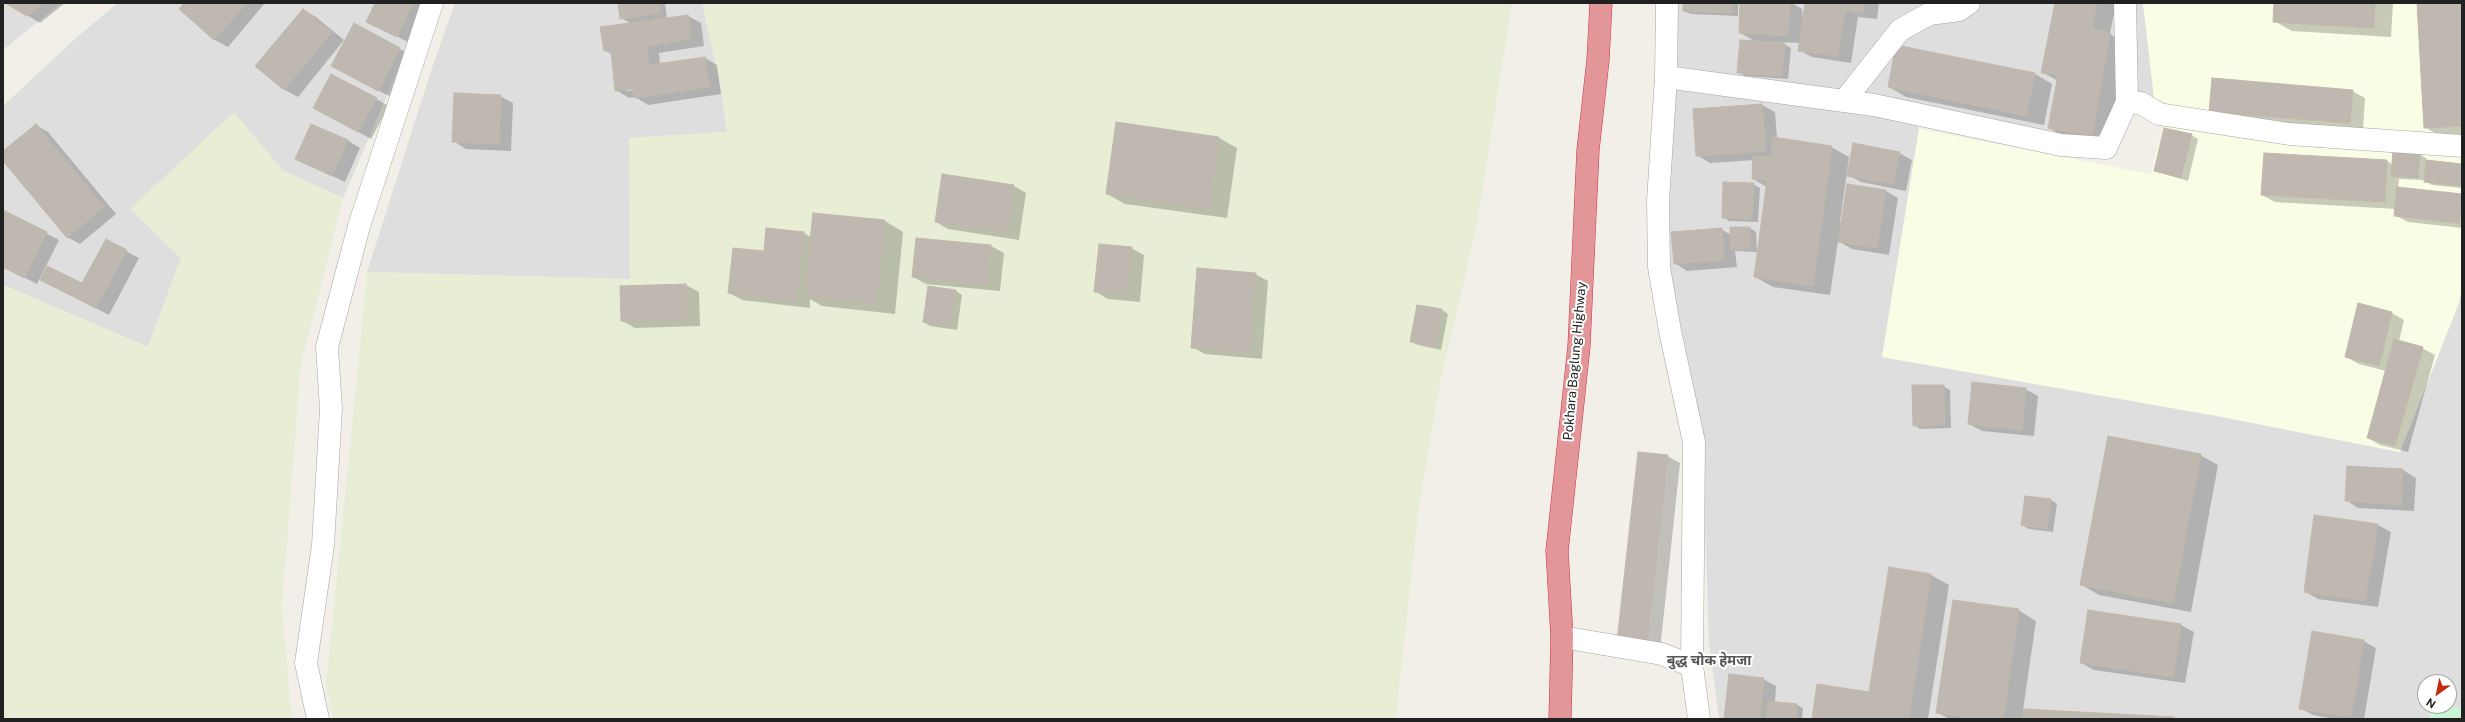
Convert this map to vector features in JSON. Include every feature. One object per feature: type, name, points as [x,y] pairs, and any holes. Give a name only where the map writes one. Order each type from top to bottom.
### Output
[{"type":"highway","name":"Pokhara Baglung Highway","points":[[1560,719],[1562,638],[1557,551],[1579,346],[1588,150],[1598,60],[1601,3]]},
{"type":"street","points":[[318,719],[306,663],[323,545],[331,409],[327,348],[359,226],[432,3]]},
{"type":"street","points":[[1667,3],[1666,77],[1658,201],[1659,267],[1670,331],[1694,442],[1692,666],[1699,719]]},
{"type":"street","points":[[1844,101],[1900,30],[1929,14],[1959,10],[1969,3]]},
{"type":"street","points":[[1666,77],[1874,105],[2061,145],[2106,148],[2127,102],[2125,3]]},
{"type":"street","points":[[2127,102],[2141,103],[2159,114],[2289,134],[2462,146]]},
{"type":"street","points":[[1562,638],[1662,654],[1692,666]]},
{"type":"shaded area","points":[[3,3],[61,3],[3,50]]},
{"type":"shaded area","points":[[118,3],[424,3],[413,35],[343,198],[283,171],[234,113],[131,209],[181,258],[148,347],[3,285],[3,106],[77,37]]},
{"type":"shaded area","points":[[455,3],[702,3],[721,88],[727,132],[630,138],[630,279],[367,272],[432,68]]},
{"type":"shaded area","points":[[702,3],[1512,3],[1477,225],[1440,383],[1419,507],[1396,719],[333,719],[326,684],[367,272],[630,279],[629,138],[727,132],[721,88]]},
{"type":"shaded area","points":[[1672,3],[2143,3],[2154,97],[2090,141],[1910,106],[1919,129],[1882,357],[2217,416],[2400,452],[2458,305],[2462,290],[2462,708],[2457,708],[2457,674],[2417,674],[2417,714],[2430,714],[2429,719],[1719,719],[1709,643],[1702,430],[1668,262]]},
{"type":"shaded area","points":[[2143,3],[2462,3],[2462,138],[2305,128],[2182,111],[2154,97]]},
{"type":"shaded area","points":[[234,112],[283,171],[343,198],[301,364],[282,608],[292,719],[3,719],[3,285],[148,347],[181,258],[130,209]]},
{"type":"shaded area","points":[[2163,126],[2258,141],[2462,152],[2462,290],[2458,305],[2400,452],[2217,416],[1882,357],[1919,129],[2151,174]]},
{"type":"green space","points":[[2457,708],[2462,708],[2462,719],[2429,719],[2430,714],[2457,714]]},
{"type":"building","points":[[5,3],[44,3],[27,16]]},
{"type":"building","points":[[184,3],[247,3],[214,40],[179,9]]},
{"type":"building","points":[[375,3],[413,3],[397,37],[366,22]]},
{"type":"building","points":[[618,3],[659,3],[660,13],[620,19]]},
{"type":"building","points":[[1683,3],[1732,3],[1732,13],[1683,11]]},
{"type":"building","points":[[1740,3],[1790,3],[1788,36],[1739,33]]},
{"type":"building","points":[[1805,3],[1865,3],[1864,13],[1845,10],[1838,56],[1798,51]]},
{"type":"building","points":[[2055,3],[2097,3],[2092,29],[2110,33],[2092,136],[2048,128],[2058,75],[2041,73]]},
{"type":"building","points":[[2274,3],[2375,3],[2374,28],[2273,22]]},
{"type":"building","points":[[2417,3],[2462,3],[2462,126],[2424,128]]},
{"type":"building","points":[[303,9],[332,32],[284,90],[255,66]]},
{"type":"building","points":[[688,15],[691,39],[647,46],[649,65],[705,57],[709,87],[634,98],[633,89],[615,91],[611,51],[604,51],[600,27]]},
{"type":"building","points":[[354,23],[400,48],[378,91],[331,66]]},
{"type":"building","points":[[1740,40],[1785,43],[1782,76],[1737,73]]},
{"type":"building","points":[[1896,45],[2035,73],[2026,116],[1888,87]]},
{"type":"building","points":[[331,74],[377,98],[358,132],[313,108]]},
{"type":"building","points":[[2212,78],[2353,90],[2350,123],[2209,112]]},
{"type":"building","points":[[454,93],[501,95],[499,144],[452,142]]},
{"type":"building","points":[[1762,104],[1766,151],[1696,156],[1693,109]]},
{"type":"building","points":[[1116,122],[1219,137],[1210,209],[1106,194]]},
{"type":"building","points":[[36,124],[104,207],[67,238],[3,161],[3,151]]},
{"type":"building","points":[[311,124],[348,140],[332,176],[295,159]]},
{"type":"building","points":[[2164,128],[2192,134],[2181,178],[2154,171]]},
{"type":"building","points":[[1773,137],[1832,146],[1813,286],[1754,277],[1767,180],[1752,179],[1753,156],[1771,157]]},
{"type":"building","points":[[1853,143],[1900,152],[1893,184],[1847,176]]},
{"type":"building","points":[[2393,150],[2420,153],[2418,178],[2391,176]]},
{"type":"building","points":[[2264,153],[2387,160],[2385,202],[2261,195]]},
{"type":"building","points":[[2426,160],[2462,164],[2462,186],[2424,182]]},
{"type":"building","points":[[942,174],[1014,185],[1007,233],[935,222]]},
{"type":"building","points":[[1723,182],[1754,183],[1752,219],[1722,218]]},
{"type":"building","points":[[1847,184],[1886,190],[1877,248],[1838,242]]},
{"type":"building","points":[[2397,187],[2462,194],[2459,223],[2394,216]]},
{"type":"building","points":[[3,210],[47,232],[24,278],[3,267]]},
{"type":"building","points":[[813,213],[885,220],[877,304],[804,296]]},
{"type":"building","points":[[1730,227],[1750,227],[1751,249],[1731,249]]},
{"type":"building","points":[[766,228],[804,232],[797,302],[728,293],[733,248],[764,251]]},
{"type":"building","points":[[1722,228],[1724,260],[1674,264],[1671,232]]},
{"type":"building","points":[[916,238],[991,245],[988,285],[912,277]]},
{"type":"building","points":[[106,239],[127,250],[96,308],[40,280],[47,266],[82,283]]},
{"type":"building","points":[[1099,244],[1132,247],[1127,295],[1094,292]]},
{"type":"building","points":[[1197,268],[1256,273],[1249,353],[1191,348]]},
{"type":"building","points":[[686,284],[687,320],[621,321],[620,286]]},
{"type":"building","points":[[928,286],[956,290],[950,327],[923,322]]},
{"type":"building","points":[[2358,303],[2392,312],[2379,366],[2345,357]]},
{"type":"building","points":[[1417,305],[1442,309],[1435,347],[1410,342]]},
{"type":"building","points":[[2394,339],[2423,347],[2395,446],[2367,438]]},
{"type":"building","points":[[1972,382],[2026,388],[2022,430],[1968,424]]},
{"type":"building","points":[[1912,385],[1944,385],[1945,425],[1913,426]]},
{"type":"building","points":[[2108,436],[2201,454],[2173,603],[2080,585]]},
{"type":"building","points":[[1638,452],[1668,455],[1647,644],[1617,641]]},
{"type":"building","points":[[2347,466],[2403,469],[2401,505],[2345,501]]},
{"type":"building","points":[[2025,496],[2051,499],[2047,529],[2021,525]]},
{"type":"building","points":[[2314,515],[2378,524],[2365,601],[2304,592]]},
{"type":"building","points":[[1889,567],[1931,574],[1909,719],[1812,719],[1817,684],[1869,692]]},
{"type":"building","points":[[1953,600],[2019,609],[2003,719],[1978,719],[1936,713]]},
{"type":"building","points":[[2088,610],[2181,624],[2173,677],[2080,663]]},
{"type":"building","points":[[2312,631],[2364,640],[2351,717],[2299,709]]},
{"type":"building","points":[[1729,674],[1764,678],[1760,719],[1724,719]]},
{"type":"building","points":[[1768,701],[1797,704],[1796,719],[1766,719]]},
{"type":"building","points":[[2024,709],[2174,717],[2174,719],[2022,719]]},
{"type":"district","name":"बुद्ध चोक हेमजा","points":[[1709,661]]}]
